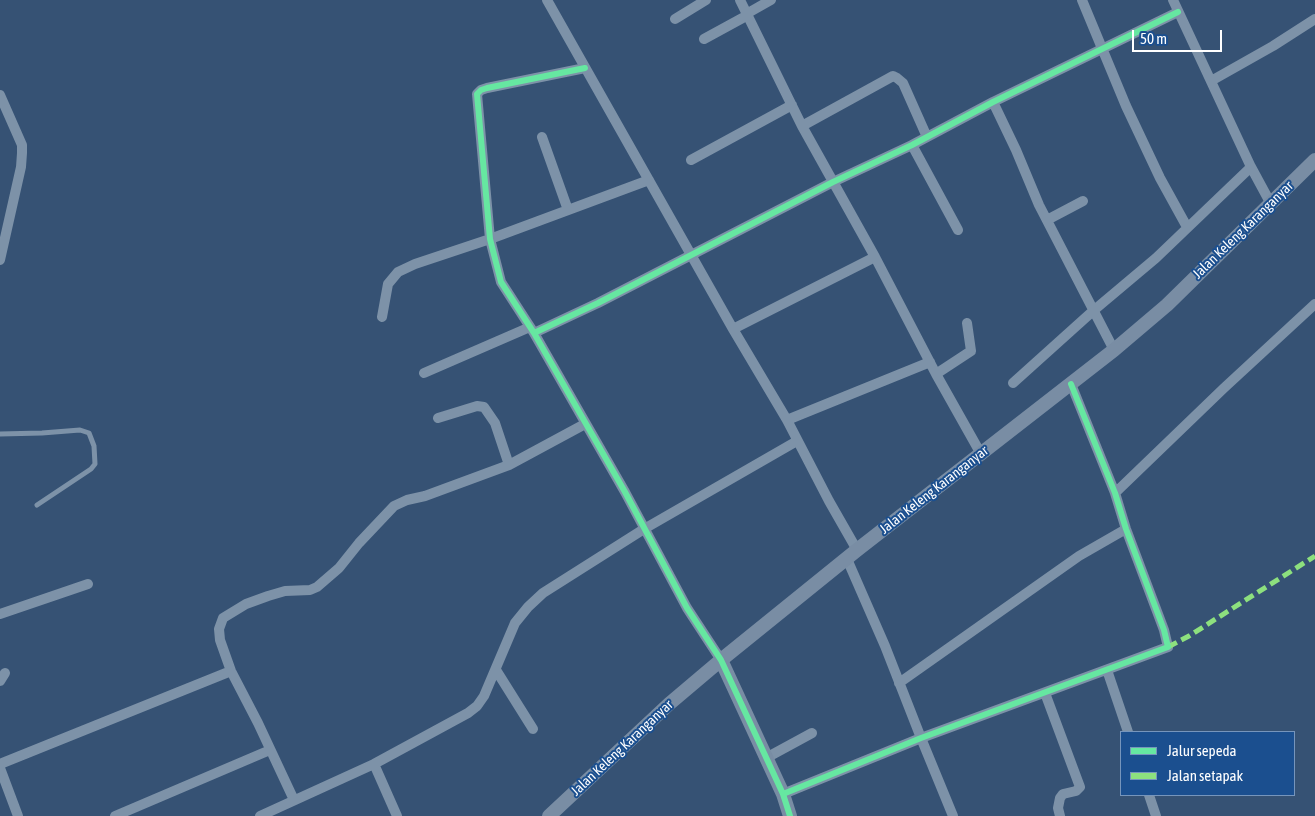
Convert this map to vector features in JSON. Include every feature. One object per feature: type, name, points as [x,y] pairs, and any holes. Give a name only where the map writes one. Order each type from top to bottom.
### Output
[{"type":"main road","name":"Jalan Keleng Karanganyar","points":[[554,814],[669,704],[720,660],[852,554],[1114,350],[1167,305],[1314,165]]},
{"type":"main road","points":[[720,660],[784,794],[790,816]]},
{"type":"street","points":[[547,0],[733,329],[787,420],[797,442],[837,514],[899,683],[954,816]]},
{"type":"street","points":[[675,19],[706,0]]},
{"type":"street","points":[[740,0],[802,126],[981,454]]},
{"type":"street","points":[[704,39],[772,0]]},
{"type":"street","points":[[1082,0],[1126,106],[1156,169],[1187,227]]},
{"type":"street","points":[[1173,0],[1271,204]]},
{"type":"street","points":[[424,373],[598,303],[833,182],[912,145],[994,102],[1178,12]]},
{"type":"street","points":[[1212,81],[1315,19]]},
{"type":"street","points":[[585,68],[487,88],[477,94],[490,239],[501,282],[532,330],[687,608],[720,660]]},
{"type":"street","points":[[802,126],[894,76],[903,83],[927,137]]},
{"type":"street","points":[[0,95],[22,145],[22,162],[0,260]]},
{"type":"street","points":[[994,102],[1047,220],[1114,350]]},
{"type":"street","points":[[691,160],[792,105]]},
{"type":"street","points":[[542,137],[568,210]]},
{"type":"street","points":[[912,145],[958,230]]},
{"type":"street","points":[[1013,383],[1093,311],[1156,258],[1187,227],[1256,176]]},
{"type":"street","points":[[382,317],[388,284],[398,272],[422,261],[490,239],[649,180]]},
{"type":"street","points":[[1047,220],[1083,201]]},
{"type":"street","points":[[733,329],[875,257]]},
{"type":"street","points":[[1115,492],[1315,304]]},
{"type":"street","points":[[936,374],[971,351],[967,323]]},
{"type":"street","points":[[787,420],[930,362]]},
{"type":"street","points":[[784,794],[921,738],[1168,647],[1164,630],[1126,528],[1115,492],[1071,384]]},
{"type":"street","points":[[438,418],[477,406],[484,407],[495,423],[509,465]]},
{"type":"street","points":[[294,800],[231,671],[220,640],[219,629],[223,618],[246,604],[268,596],[285,591],[310,590],[318,587],[340,568],[364,537],[394,506],[509,465],[585,424]]},
{"type":"street","points":[[260,816],[374,764],[468,713],[477,706],[484,696],[515,623],[543,593],[644,529],[797,442]]},
{"type":"street","points":[[899,683],[1079,556],[1126,528]]},
{"type":"street","points":[[0,614],[88,584]]},
{"type":"street","points":[[496,670],[533,729]]},
{"type":"street","points":[[1107,670],[1128,731]]},
{"type":"street","points":[[0,764],[231,671]]},
{"type":"street","points":[[1045,693],[1080,787],[1076,791],[1063,794],[1060,798],[1058,808],[1060,816]]},
{"type":"street","points":[[766,758],[812,733]]},
{"type":"street","points":[[115,816],[270,750]]},
{"type":"street","points":[[374,764],[397,816]]},
{"type":"street","points":[[0,768],[18,816]]},
{"type":"street","points":[[1149,796],[1156,816]]},
{"type":"lane","points":[[0,434],[80,430],[88,433],[94,446],[95,464],[91,469],[37,505]]},
{"type":"marked path","points":[[1168,647],[1189,636],[1315,556]]},
{"type":"cycle path","points":[[534,333],[598,303],[833,182],[912,145],[993,102],[1178,12]]},
{"type":"cycle path","points":[[585,68],[487,88],[477,94],[490,239],[501,282],[534,333],[625,492],[687,608],[721,660],[783,794],[790,816]]},
{"type":"cycle path","points":[[783,794],[921,738],[1168,647],[1164,630],[1126,529],[1115,493],[1071,384]]}]
